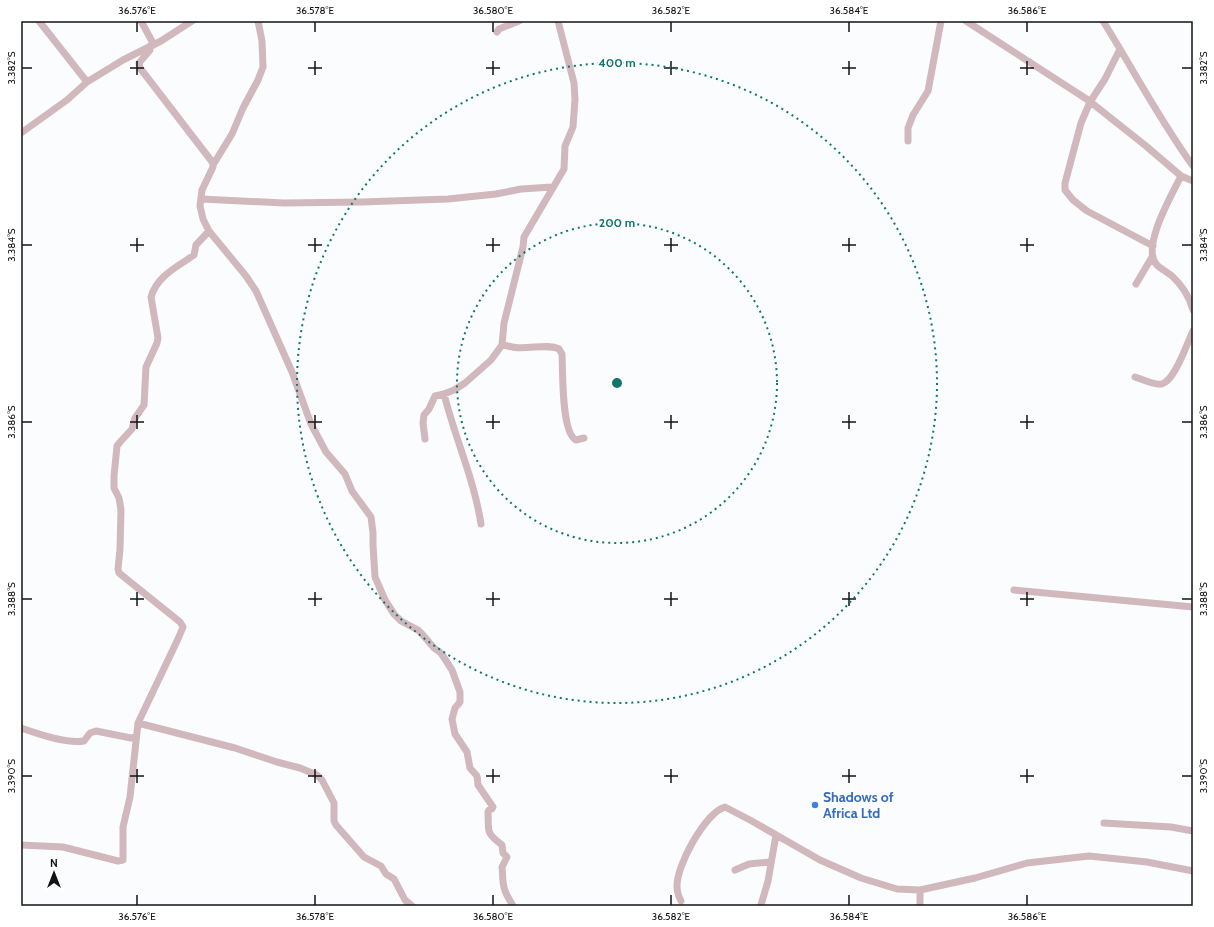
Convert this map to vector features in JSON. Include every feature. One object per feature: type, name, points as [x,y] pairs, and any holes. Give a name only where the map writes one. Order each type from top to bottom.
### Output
[{"type":"street","points":[[39,21],[87,82]]},
{"type":"street","points":[[141,21],[152,46]]},
{"type":"street","points":[[21,132],[67,100],[87,82],[123,60],[152,46],[192,21]]},
{"type":"street","points":[[258,21],[262,41],[263,66],[258,80],[243,108],[232,134],[214,165],[202,190],[200,212],[202,219],[256,291],[292,372],[315,431],[326,452],[345,474],[352,491],[371,517],[375,577],[385,600],[394,614],[401,621],[418,630],[434,648],[441,653],[452,670],[460,692],[460,702],[455,708],[452,718],[452,725],[456,736],[467,752],[470,768],[477,776],[478,785],[493,807],[488,812],[488,829],[495,841],[502,845],[503,852],[507,857],[502,864],[503,886],[512,906]]},
{"type":"street","points":[[497,32],[499,29],[519,21]]},
{"type":"street","points":[[424,439],[424,415],[429,409],[435,396],[444,394],[459,387],[481,370],[492,360],[502,344],[504,323],[523,247],[524,237],[534,222],[552,187],[556,184],[564,167],[564,151],[573,127],[575,99],[574,83],[558,21]]},
{"type":"street","points":[[908,141],[908,128],[913,115],[929,88],[941,21]]},
{"type":"street","points":[[966,21],[1090,102],[1181,176],[1193,181]]},
{"type":"street","points":[[1103,21],[1152,103],[1193,166]]},
{"type":"street","points":[[152,46],[139,62],[140,68],[214,165]]},
{"type":"street","points":[[1120,49],[1090,102],[1081,123],[1065,183],[1065,190],[1073,200],[1087,211],[1153,246]]},
{"type":"street","points":[[1136,284],[1152,257],[1155,230],[1181,176]]},
{"type":"street","points":[[201,199],[284,202],[362,202],[448,199],[496,194],[521,189],[552,187]]},
{"type":"street","points":[[21,845],[62,847],[118,861],[122,860],[122,827],[130,797],[138,722],[183,626],[119,573],[121,510],[119,498],[114,488],[117,446],[132,429],[135,418],[144,402],[146,367],[158,338],[151,297],[153,291],[162,278],[194,255],[196,245],[209,230]]},
{"type":"street","points":[[1152,257],[1157,265],[1175,279],[1190,296],[1193,310]]},
{"type":"street","points":[[1135,377],[1160,385],[1165,383],[1172,375],[1184,353],[1193,331]]},
{"type":"street","points":[[502,344],[514,348],[549,347],[559,349],[562,354],[565,417],[572,437],[576,440],[584,438]]},
{"type":"street","points":[[444,394],[463,459],[472,482],[481,524]]},
{"type":"street","points":[[1014,590],[1193,607]]},
{"type":"street","points":[[138,722],[235,748],[300,768],[317,775],[322,780],[334,803],[334,821],[336,825],[364,857],[381,866],[386,874],[394,879],[405,900],[412,906]]},
{"type":"street","points":[[21,728],[49,737],[77,742],[84,741],[90,733],[96,731],[131,738],[136,736]]},
{"type":"street","points":[[682,901],[679,897],[677,887],[683,860],[702,829],[721,809],[728,808],[820,860],[861,878],[897,889],[920,890],[975,878],[1027,864],[1089,856],[1147,862],[1193,871]]},
{"type":"street","points":[[1104,823],[1164,826],[1193,831]]},
{"type":"street","points":[[761,905],[776,835]]},
{"type":"street","points":[[735,870],[749,864],[770,862]]},
{"type":"street","points":[[920,890],[920,906]]},
{"type":"place","name":"Shadows of Africa Ltd","points":[[815,805]]}]
